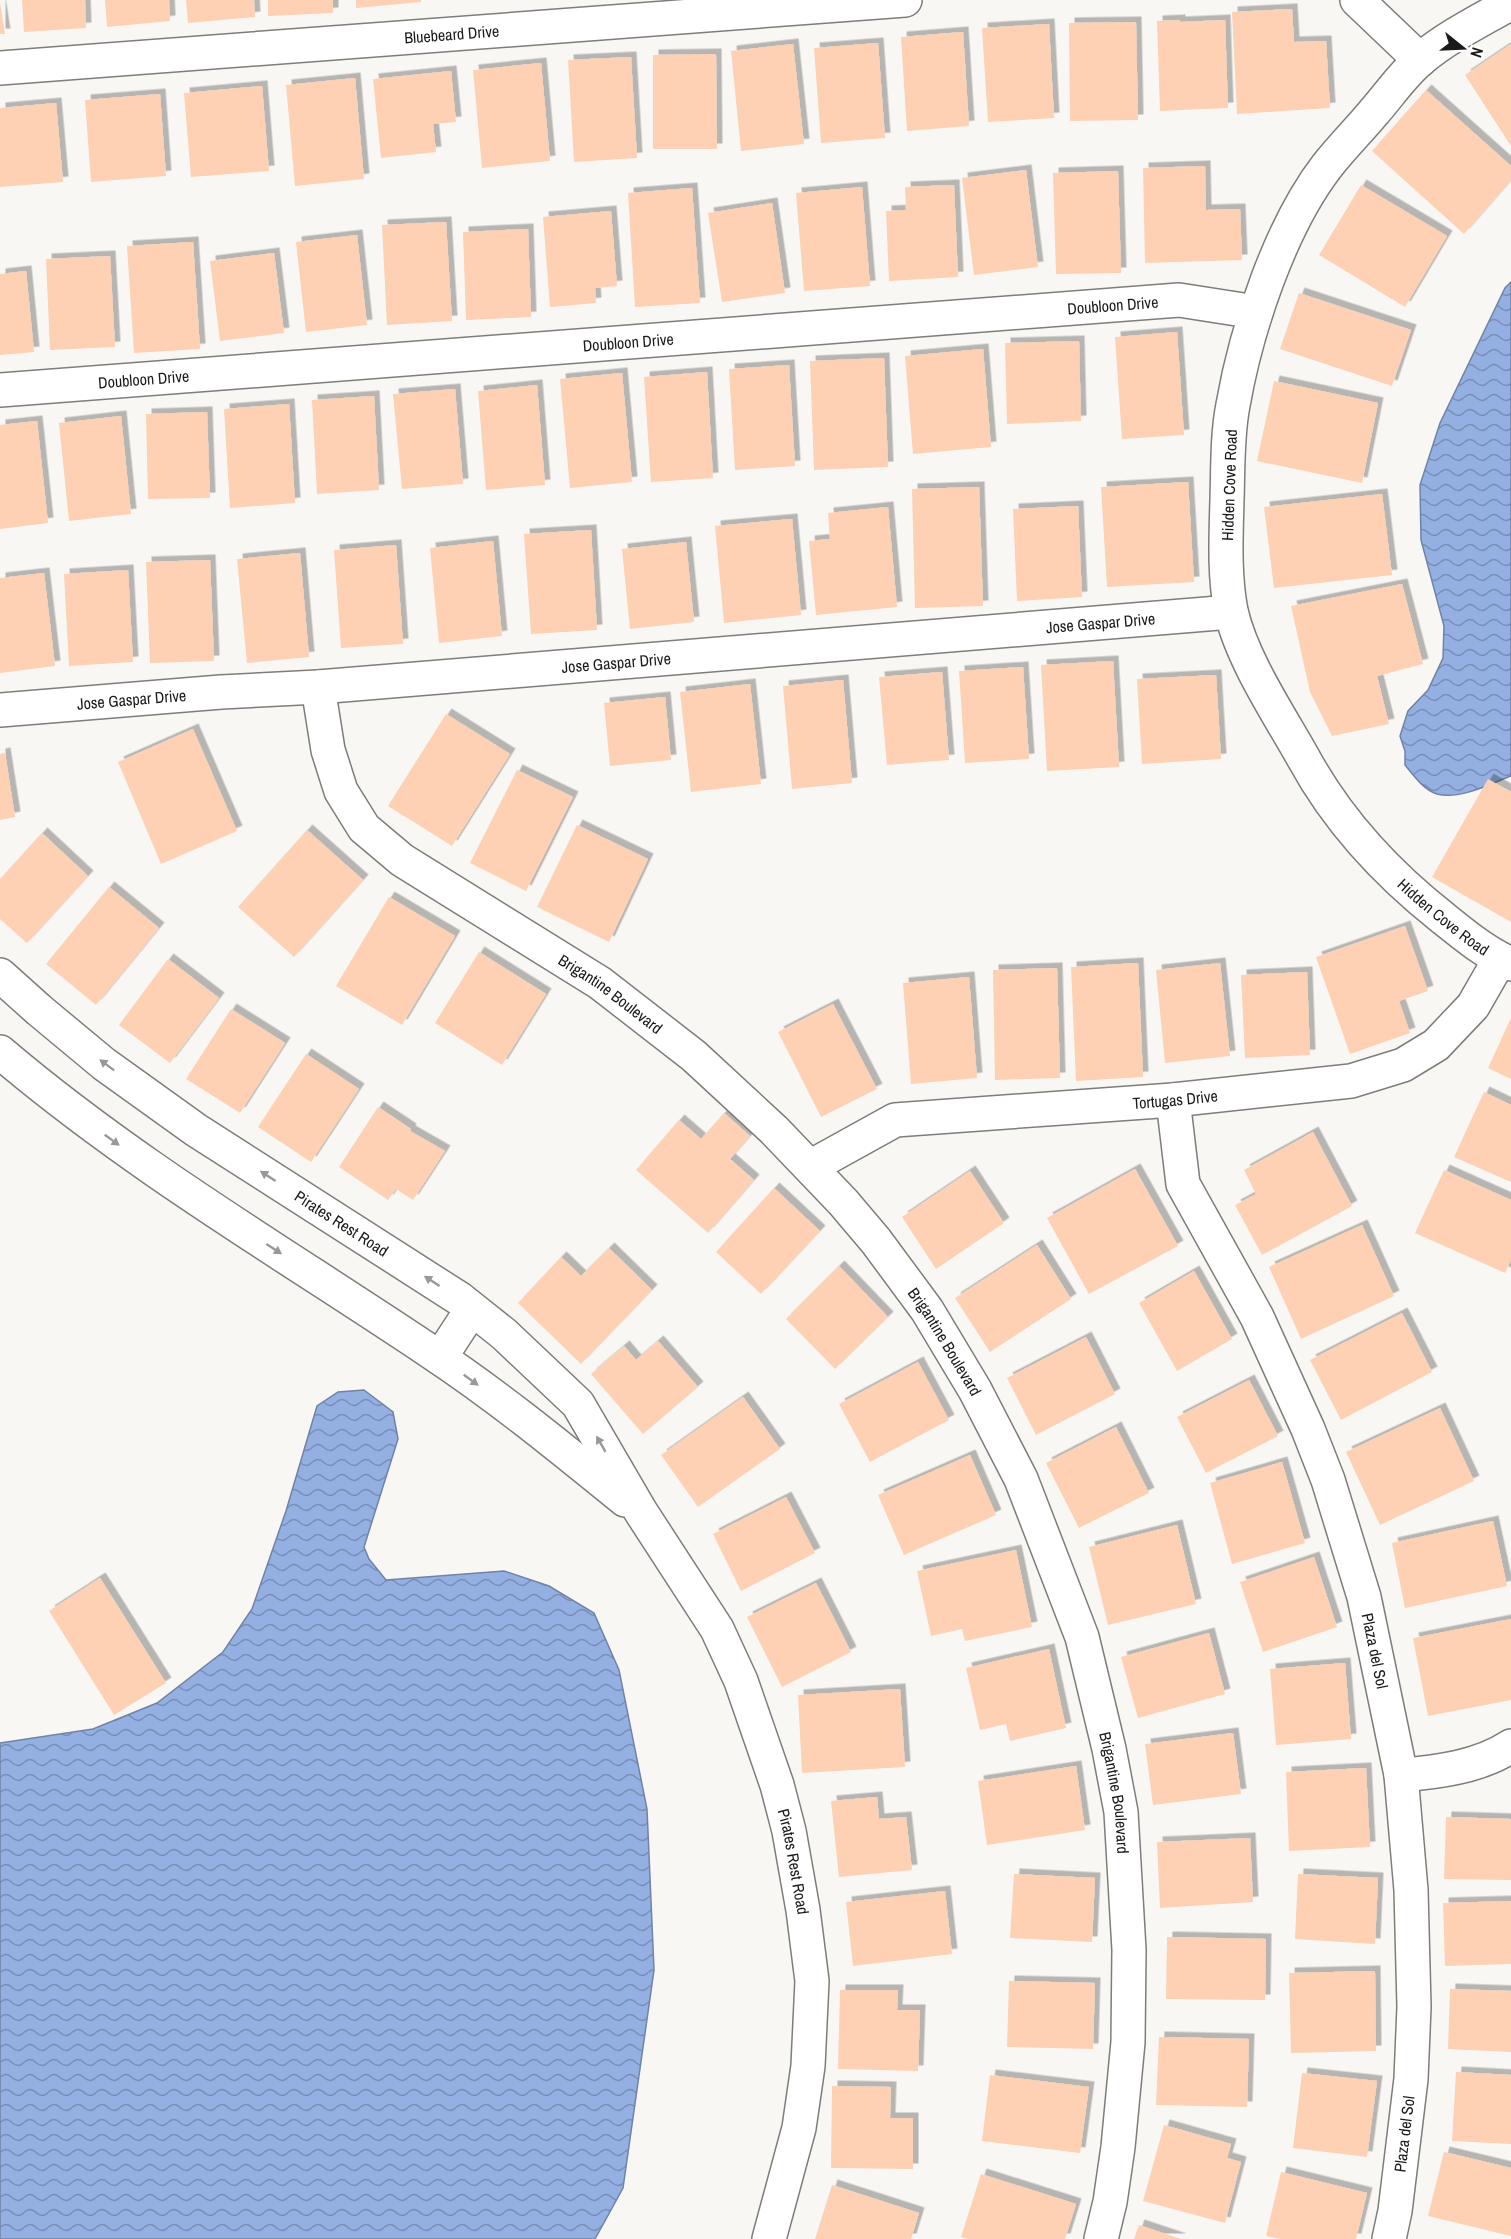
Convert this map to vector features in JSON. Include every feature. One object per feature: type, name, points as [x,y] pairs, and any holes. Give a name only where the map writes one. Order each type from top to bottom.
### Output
[{"type":"street","name":"Bluebeard Drive","points":[[0,68],[905,0]]},
{"type":"street","points":[[1357,0],[1420,60]]},
{"type":"street","name":"Hidden Cove Road","points":[[1505,962],[1465,936],[1413,895],[1350,830],[1317,783],[1253,667],[1232,612],[1226,558],[1227,481],[1232,407],[1256,312],[1280,250],[1302,207],[1326,167],[1420,60],[1464,30],[1511,3]]},
{"type":"street","name":"Doubloon Drive","points":[[0,390],[1179,300],[1256,312]]},
{"type":"street","name":"Jose Gaspar Drive","points":[[0,710],[221,692],[318,687],[1232,612]]},
{"type":"street","name":"Brigantine Boulevard","points":[[318,687],[328,750],[341,791],[364,828],[402,860],[600,983],[694,1056],[774,1130],[876,1241],[927,1310],[975,1390],[1021,1479],[1082,1637],[1109,1749],[1120,1812],[1129,1950],[1128,2042],[1110,2202],[1101,2239]]},
{"type":"street","name":"Tortugas Drive","points":[[810,1167],[895,1120],[1173,1100],[1351,1081],[1403,1065],[1436,1045],[1473,1006],[1505,962]]},
{"type":"street","name":"Pirates Rest Road","points":[[0,975],[104,1064],[196,1130],[472,1309],[504,1334],[578,1404],[641,1512],[717,1629],[741,1681],[777,1785],[793,1854],[812,1981],[808,2066],[799,2128],[769,2239]]},
{"type":"street","name":"Pirates Rest Road","points":[[0,1052],[47,1092],[165,1179],[440,1358],[526,1420],[641,1512]]},
{"type":"street","name":"Plaza del Sol","points":[[1173,1100],[1183,1184],[1257,1317],[1308,1429],[1328,1480],[1364,1596],[1401,1775],[1411,1890],[1414,2007],[1411,2079],[1395,2211],[1389,2239]]},
{"type":"street","points":[[440,1358],[472,1309]]},
{"type":"street","points":[[1401,1775],[1444,1771],[1500,1753],[1511,1746]]},
{"type":"water","points":[[1511,282],[1511,776],[1465,793],[1437,794],[1419,782],[1405,765],[1405,751],[1400,736],[1408,711],[1428,690],[1443,658],[1444,626],[1421,540],[1420,485],[1440,423],[1505,288]]},
{"type":"water","points":[[364,1390],[393,1412],[398,1439],[364,1547],[369,1559],[386,1580],[504,1571],[549,1586],[594,1613],[619,1670],[647,1809],[654,1970],[623,2188],[595,2239],[0,2239],[0,1743],[93,1729],[157,1703],[223,1652],[252,1609],[286,1511],[317,1406],[338,1392]]},
{"type":"building","points":[[22,0],[85,0],[86,28],[24,32]]},
{"type":"building","points":[[105,0],[169,0],[170,21],[107,27]]},
{"type":"building","points":[[186,0],[254,0],[255,17],[188,23]]},
{"type":"building","points":[[268,0],[333,0],[333,13],[268,16]]},
{"type":"building","points":[[356,0],[421,0],[421,2],[356,8]]},
{"type":"building","points":[[0,3],[5,34],[0,34]]},
{"type":"building","points":[[1292,9],[1294,42],[1326,41],[1330,108],[1237,114],[1232,12]]},
{"type":"building","points":[[1180,20],[1180,22],[1225,20],[1228,108],[1160,111],[1157,21]]},
{"type":"building","points":[[1136,22],[1138,120],[1070,121],[1069,23]]},
{"type":"building","points":[[1049,24],[1054,118],[988,122],[982,28]]},
{"type":"building","points":[[963,32],[969,126],[907,131],[901,37]]},
{"type":"building","points":[[878,43],[885,138],[821,143],[814,48]]},
{"type":"building","points":[[793,44],[804,144],[741,151],[731,51]]},
{"type":"building","points":[[1511,44],[1511,146],[1465,75]]},
{"type":"building","points":[[716,54],[717,149],[653,149],[653,55]]},
{"type":"building","points":[[631,57],[637,158],[574,162],[568,60]]},
{"type":"building","points":[[541,63],[550,161],[482,168],[473,70]]},
{"type":"building","points":[[451,71],[456,122],[433,124],[436,152],[381,158],[373,79]]},
{"type":"building","points":[[355,78],[364,179],[295,186],[286,85]]},
{"type":"building","points":[[262,86],[269,171],[191,177],[184,93]]},
{"type":"building","points":[[1426,90],[1511,166],[1511,180],[1464,234],[1372,151]]},
{"type":"building","points":[[160,94],[166,176],[91,182],[85,100]]},
{"type":"building","points":[[56,103],[63,182],[0,187],[0,108]]},
{"type":"building","points":[[1205,166],[1206,210],[1240,209],[1242,260],[1145,263],[1143,168]]},
{"type":"building","points":[[1026,170],[1038,267],[974,275],[962,178]]},
{"type":"building","points":[[1118,171],[1121,273],[1056,274],[1053,173]]},
{"type":"building","points":[[954,185],[958,277],[889,281],[886,211],[906,210],[905,187]]},
{"type":"building","points":[[1361,185],[1447,236],[1405,307],[1319,255]]},
{"type":"building","points":[[862,187],[870,286],[804,291],[796,193]]},
{"type":"building","points":[[692,188],[700,303],[635,307],[628,193]]},
{"type":"building","points":[[772,203],[785,293],[722,302],[708,213]]},
{"type":"building","points":[[611,211],[617,286],[595,288],[596,303],[550,307],[543,217]]},
{"type":"building","points":[[446,222],[452,321],[387,325],[382,225]]},
{"type":"building","points":[[528,229],[531,317],[466,320],[463,232]]},
{"type":"building","points":[[357,235],[367,325],[306,332],[296,242]]},
{"type":"building","points":[[193,242],[200,349],[134,353],[127,246]]},
{"type":"building","points":[[274,253],[284,333],[220,341],[210,261]]},
{"type":"building","points":[[110,256],[115,347],[50,350],[46,259]]},
{"type":"building","points":[[26,271],[34,352],[0,355],[0,274]]},
{"type":"building","points":[[1299,293],[1411,330],[1392,386],[1280,349]]},
{"type":"building","points":[[1177,332],[1184,435],[1122,439],[1115,337]]},
{"type":"building","points":[[1079,341],[1081,421],[1007,424],[1005,343]]},
{"type":"building","points":[[983,349],[991,447],[913,454],[905,356]]},
{"type":"building","points":[[884,358],[888,467],[814,470],[810,361]]},
{"type":"building","points":[[789,365],[795,466],[735,470],[729,369]]},
{"type":"building","points":[[707,372],[713,478],[651,482],[644,377]]},
{"type":"building","points":[[622,373],[632,482],[570,488],[560,379]]},
{"type":"building","points":[[1274,381],[1378,403],[1362,483],[1257,461]]},
{"type":"building","points":[[537,385],[545,485],[486,490],[478,391]]},
{"type":"building","points":[[455,389],[463,484],[402,489],[393,394]]},
{"type":"building","points":[[374,396],[379,490],[317,494],[312,400]]},
{"type":"building","points":[[289,404],[295,503],[230,508],[224,409]]},
{"type":"building","points":[[207,412],[210,498],[148,499],[146,414]]},
{"type":"building","points":[[121,416],[131,514],[69,521],[59,423]]},
{"type":"building","points":[[37,421],[48,523],[0,529],[0,425]]},
{"type":"building","points":[[1188,482],[1194,582],[1107,587],[1101,487]]},
{"type":"building","points":[[979,487],[983,606],[915,608],[912,489]]},
{"type":"building","points":[[1382,494],[1392,575],[1274,588],[1264,507]]},
{"type":"building","points":[[1078,506],[1082,597],[1017,601],[1013,509]]},
{"type":"building","points":[[888,507],[897,607],[816,615],[809,541],[830,539],[828,513]]},
{"type":"building","points":[[792,519],[801,615],[724,623],[715,526]]},
{"type":"building","points":[[591,530],[597,630],[531,634],[524,534]]},
{"type":"building","points":[[493,541],[502,636],[439,643],[430,548]]},
{"type":"building","points":[[686,542],[694,622],[630,629],[622,549]]},
{"type":"building","points":[[396,545],[403,644],[341,648],[334,550]]},
{"type":"building","points":[[300,553],[309,657],[247,663],[237,559]]},
{"type":"building","points":[[210,560],[214,661],[150,663],[146,562]]},
{"type":"building","points":[[128,570],[133,662],[69,666],[64,574]]},
{"type":"building","points":[[44,573],[55,666],[0,673],[0,578]]},
{"type":"building","points":[[1402,584],[1423,664],[1377,676],[1389,724],[1332,736],[1310,692],[1291,606]]},
{"type":"building","points":[[1113,661],[1119,767],[1047,771],[1041,665]]},
{"type":"building","points":[[1023,667],[1029,759],[965,763],[959,671]]},
{"type":"building","points":[[942,672],[949,760],[887,765],[879,677]]},
{"type":"building","points":[[1216,675],[1221,759],[1142,764],[1137,679]]},
{"type":"building","points":[[843,680],[852,783],[792,789],[783,686]]},
{"type":"building","points":[[750,684],[761,784],[691,792],[680,692]]},
{"type":"building","points":[[665,697],[671,760],[610,766],[604,703]]},
{"type":"building","points":[[446,714],[510,754],[452,846],[388,806]]},
{"type":"building","points":[[193,729],[237,831],[161,864],[118,762]]},
{"type":"building","points":[[5,753],[15,817],[0,820],[0,754]]},
{"type":"building","points":[[517,770],[573,797],[526,891],[470,863]]},
{"type":"building","points":[[1488,779],[1511,792],[1511,922],[1432,877]]},
{"type":"building","points":[[577,825],[648,859],[609,942],[537,907]]},
{"type":"building","points":[[307,830],[363,880],[294,957],[238,907]]},
{"type":"building","points":[[42,833],[88,876],[27,943],[0,919],[0,879]]},
{"type":"building","points":[[109,887],[159,928],[96,1005],[46,964]]},
{"type":"building","points":[[389,897],[455,936],[402,1025],[336,986]]},
{"type":"building","points":[[1405,926],[1428,991],[1399,1001],[1410,1033],[1350,1054],[1316,957]]},
{"type":"building","points":[[479,952],[546,994],[502,1065],[435,1023]]},
{"type":"building","points":[[168,959],[219,998],[170,1063],[119,1025]]},
{"type":"building","points":[[1138,963],[1143,1077],[1076,1081],[1071,967]]},
{"type":"building","points":[[1220,963],[1230,1056],[1165,1063],[1156,970]]},
{"type":"building","points":[[1057,968],[1060,1078],[995,1080],[993,970]]},
{"type":"building","points":[[1307,972],[1310,1055],[1245,1058],[1241,975]]},
{"type":"building","points":[[969,977],[977,1078],[911,1084],[903,983]]},
{"type":"building","points":[[833,1004],[877,1089],[821,1117],[778,1032]]},
{"type":"building","points":[[231,1009],[285,1043],[240,1113],[186,1079]]},
{"type":"building","points":[[1511,1018],[1511,1079],[1488,1068]]},
{"type":"building","points":[[306,1054],[359,1089],[311,1162],[258,1127]]},
{"type":"building","points":[[1484,1092],[1511,1105],[1511,1182],[1454,1157]]},
{"type":"building","points":[[378,1107],[411,1129],[410,1131],[445,1151],[413,1200],[396,1189],[388,1200],[339,1167]]},
{"type":"building","points":[[724,1113],[750,1136],[730,1159],[754,1180],[708,1233],[636,1170],[679,1120],[701,1139]]},
{"type":"building","points":[[1313,1132],[1352,1206],[1262,1255],[1235,1205],[1256,1194],[1244,1170]]},
{"type":"building","points":[[1135,1169],[1178,1246],[1089,1294],[1047,1218]]},
{"type":"building","points":[[1444,1170],[1511,1200],[1511,1260],[1505,1273],[1415,1233]]},
{"type":"building","points":[[970,1171],[1004,1223],[936,1269],[902,1217]]},
{"type":"building","points":[[774,1188],[820,1231],[761,1294],[716,1252]]},
{"type":"building","points":[[1362,1225],[1394,1296],[1301,1339],[1269,1267]]},
{"type":"building","points":[[1037,1245],[1071,1299],[990,1352],[955,1298]]},
{"type":"building","points":[[609,1248],[652,1290],[581,1364],[518,1303],[561,1257],[581,1276]]},
{"type":"building","points":[[839,1266],[888,1317],[835,1369],[786,1319]]},
{"type":"building","points":[[1194,1271],[1232,1339],[1177,1371],[1139,1303]]},
{"type":"building","points":[[1402,1313],[1432,1372],[1341,1420],[1310,1360]]},
{"type":"building","points":[[1086,1337],[1115,1394],[1036,1435],[1007,1378]]},
{"type":"building","points":[[658,1341],[698,1387],[643,1434],[591,1374],[624,1346],[636,1360]]},
{"type":"building","points":[[918,1362],[949,1420],[870,1462],[839,1404]]},
{"type":"building","points":[[1249,1380],[1278,1436],[1206,1473],[1177,1417]]},
{"type":"building","points":[[743,1397],[780,1449],[698,1507],[661,1455]]},
{"type":"building","points":[[1440,1408],[1474,1481],[1380,1525],[1346,1452]]},
{"type":"building","points":[[1116,1427],[1149,1493],[1079,1528],[1046,1463]]},
{"type":"building","points":[[970,1455],[996,1515],[904,1555],[878,1495]]},
{"type":"building","points":[[1282,1462],[1305,1543],[1232,1564],[1210,1483]]},
{"type":"building","points":[[786,1497],[815,1553],[741,1591],[713,1534]]},
{"type":"building","points":[[1493,1521],[1507,1586],[1405,1608],[1392,1543]]},
{"type":"building","points":[[1177,1525],[1196,1604],[1108,1625],[1089,1547]]},
{"type":"building","points":[[1016,1550],[1032,1627],[965,1641],[962,1629],[931,1636],[917,1571]]},
{"type":"building","points":[[1314,1557],[1337,1627],[1263,1652],[1240,1582]]},
{"type":"building","points":[[100,1578],[166,1683],[114,1715],[49,1611]]},
{"type":"building","points":[[816,1583],[851,1652],[782,1687],[747,1617]]},
{"type":"building","points":[[1511,1619],[1511,1700],[1428,1716],[1413,1638]]},
{"type":"building","points":[[1209,1633],[1225,1694],[1138,1718],[1121,1657]]},
{"type":"building","points":[[1049,1649],[1066,1728],[1010,1741],[1006,1724],[980,1730],[966,1668]]},
{"type":"building","points":[[1345,1663],[1351,1739],[1276,1745],[1270,1669]]},
{"type":"building","points":[[900,1689],[905,1767],[802,1773],[798,1695]]},
{"type":"building","points":[[1233,1733],[1241,1794],[1153,1805],[1145,1744]]},
{"type":"building","points":[[1076,1766],[1085,1830],[987,1845],[978,1781]]},
{"type":"building","points":[[1366,1768],[1370,1847],[1289,1851],[1286,1772]]},
{"type":"building","points":[[877,1797],[879,1819],[906,1817],[912,1870],[839,1877],[831,1801]]},
{"type":"building","points":[[1446,1817],[1511,1819],[1511,1880],[1444,1879]]},
{"type":"building","points":[[1250,1838],[1253,1902],[1160,1908],[1157,1842]]},
{"type":"building","points":[[1014,1874],[1095,1878],[1092,1942],[1010,1938]]},
{"type":"building","points":[[1298,1874],[1378,1878],[1375,1944],[1295,1939]]},
{"type":"building","points":[[945,1891],[952,1954],[853,1966],[846,1902]]},
{"type":"building","points":[[1511,1901],[1511,1964],[1445,1966],[1443,1903]]},
{"type":"building","points":[[1167,1937],[1266,1939],[1265,2000],[1166,1999]]},
{"type":"building","points":[[1375,1971],[1376,2051],[1291,2053],[1289,1973]]},
{"type":"building","points":[[1009,1981],[1095,1983],[1093,2049],[1007,2047]]},
{"type":"building","points":[[1450,1989],[1511,1991],[1511,2052],[1448,2049]]},
{"type":"building","points":[[840,1990],[898,1990],[897,2010],[920,2010],[918,2071],[838,2069]]},
{"type":"building","points":[[1159,2037],[1249,2039],[1247,2107],[1156,2105]]},
{"type":"building","points":[[1456,2072],[1511,2075],[1511,2144],[1452,2141]]},
{"type":"building","points":[[1302,2073],[1377,2081],[1367,2157],[1293,2148]]},
{"type":"building","points":[[990,2075],[1089,2087],[1080,2153],[982,2141]]},
{"type":"building","points":[[832,2086],[891,2087],[890,2118],[913,2118],[913,2169],[831,2168]]},
{"type":"building","points":[[1164,2125],[1231,2144],[1227,2158],[1241,2162],[1225,2223],[1143,2201]]},
{"type":"building","points":[[1444,2152],[1511,2168],[1511,2236],[1428,2216]]},
{"type":"building","points":[[1281,2172],[1367,2193],[1356,2239],[1280,2239],[1266,2236]]},
{"type":"building","points":[[981,2174],[1076,2204],[1065,2239],[967,2239],[961,2237]]},
{"type":"building","points":[[832,2185],[919,2213],[911,2239],[815,2239]]},
{"type":"building","points":[[1139,2225],[1181,2239],[1134,2239]]}]
